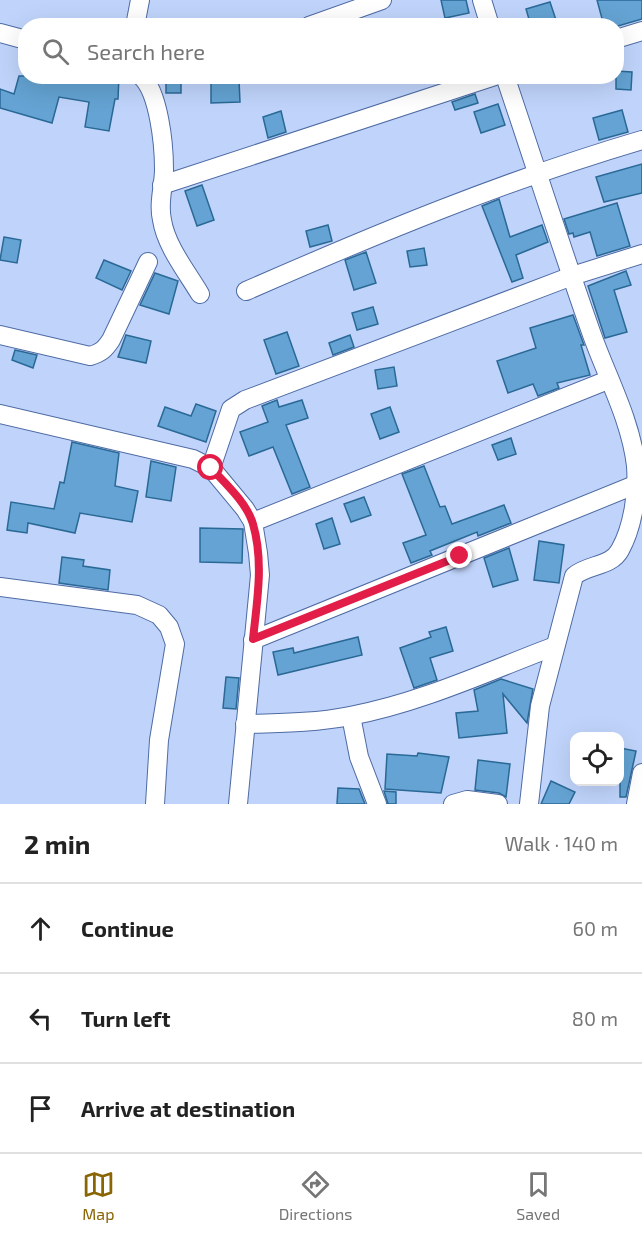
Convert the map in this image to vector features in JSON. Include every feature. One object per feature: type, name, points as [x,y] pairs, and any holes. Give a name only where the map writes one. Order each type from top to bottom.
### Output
[{"type":"street","points":[[137,18],[140,0]]},
{"type":"street","points":[[331,18],[382,0]]},
{"type":"street","points":[[482,0],[488,18]]},
{"type":"street","points":[[624,37],[642,31]]},
{"type":"street","points":[[0,33],[18,38]]},
{"type":"street","points":[[148,84],[155,102],[163,153],[162,220],[166,233],[200,294]]},
{"type":"street","points":[[162,185],[471,84]]},
{"type":"street","points":[[508,84],[608,380],[637,441],[637,484],[633,510],[621,550],[614,558],[580,570],[574,576],[540,706],[529,804]]},
{"type":"street","points":[[246,291],[379,233],[538,173],[642,140]]},
{"type":"street","points":[[211,468],[231,409],[245,400],[572,276],[642,254]]},
{"type":"street","points":[[0,335],[90,356],[97,354],[105,350],[111,340],[148,262]]},
{"type":"street","points":[[253,522],[608,380]]},
{"type":"street","points":[[0,414],[193,459],[211,468],[227,485],[253,522],[260,575],[238,804]]},
{"type":"street","points":[[253,639],[637,484]]},
{"type":"street","points":[[0,587],[137,605],[159,615],[169,627],[175,644],[159,740],[155,804]]},
{"type":"street","points":[[245,724],[306,722],[351,716],[389,707],[555,646]]},
{"type":"street","points":[[351,716],[359,757],[377,804]]},
{"type":"street","points":[[636,804],[642,773]]},
{"type":"street","points":[[453,804],[467,800],[498,804]]},
{"type":"building","points":[[441,0],[466,0],[469,13],[445,18]]},
{"type":"building","points":[[597,0],[642,0],[642,19],[624,24],[624,18],[602,18]]},
{"type":"building","points":[[550,2],[555,18],[529,18],[526,9]]},
{"type":"building","points":[[624,72],[632,72],[631,90],[616,89],[616,84],[624,84]]},
{"type":"building","points":[[18,80],[18,84],[119,84],[118,99],[115,99],[109,131],[85,127],[89,102],[59,97],[52,123],[0,108],[0,89],[14,94]]},
{"type":"building","points":[[166,84],[181,84],[181,93],[166,93]]},
{"type":"building","points":[[211,84],[239,84],[240,102],[211,103]]},
{"type":"building","points":[[475,94],[478,103],[455,110],[452,102]]},
{"type":"building","points":[[498,104],[505,125],[481,133],[474,112]]},
{"type":"building","points":[[622,110],[628,132],[599,140],[593,118]]},
{"type":"building","points":[[281,111],[286,132],[268,138],[263,117]]},
{"type":"building","points":[[642,164],[642,193],[604,202],[596,177]]},
{"type":"building","points":[[202,185],[214,220],[197,226],[185,191]]},
{"type":"building","points":[[499,199],[510,237],[542,225],[548,242],[516,255],[523,278],[512,282],[482,206]]},
{"type":"building","points":[[617,203],[630,246],[597,256],[590,232],[574,237],[573,233],[569,234],[564,219]]},
{"type":"building","points":[[328,225],[332,241],[310,247],[306,231]]},
{"type":"building","points":[[4,237],[21,240],[17,263],[0,260]]},
{"type":"building","points":[[424,248],[427,265],[410,267],[407,251]]},
{"type":"building","points":[[366,252],[376,283],[354,290],[345,260]]},
{"type":"building","points":[[104,260],[131,271],[122,290],[96,278]]},
{"type":"building","points":[[626,271],[631,285],[614,290],[627,332],[605,338],[588,286]]},
{"type":"building","points":[[155,273],[178,281],[169,314],[140,305]]},
{"type":"building","points":[[373,307],[378,324],[357,330],[352,313]]},
{"type":"building","points":[[573,315],[584,345],[581,345],[590,375],[557,383],[559,388],[538,396],[533,384],[508,393],[497,361],[536,348],[530,328]]},
{"type":"building","points":[[287,332],[299,366],[276,374],[264,340]]},
{"type":"building","points":[[126,335],[151,341],[146,363],[118,357]]},
{"type":"building","points":[[350,335],[354,347],[333,355],[329,343]]},
{"type":"building","points":[[15,350],[37,355],[33,368],[12,360]]},
{"type":"building","points":[[394,367],[397,386],[378,389],[375,370]]},
{"type":"building","points":[[277,400],[279,407],[302,400],[308,418],[286,425],[310,487],[292,494],[273,447],[249,456],[240,432],[268,422],[262,406]]},
{"type":"building","points":[[196,404],[216,411],[206,442],[158,426],[165,407],[191,416]]},
{"type":"building","points":[[390,407],[399,432],[380,439],[371,414]]},
{"type":"building","points":[[511,438],[516,454],[498,460],[492,445]]},
{"type":"building","points":[[72,442],[119,453],[115,486],[138,491],[132,522],[80,513],[75,533],[28,523],[27,533],[7,530],[11,502],[54,509],[60,482],[64,483]]},
{"type":"building","points":[[151,461],[176,467],[171,501],[146,497]]},
{"type":"building","points":[[424,466],[440,507],[445,506],[452,524],[504,505],[511,523],[478,536],[477,532],[430,551],[432,555],[411,563],[403,543],[426,535],[402,474]]},
{"type":"building","points":[[364,497],[371,515],[351,522],[344,504]]},
{"type":"building","points":[[332,518],[340,544],[324,549],[316,524]]},
{"type":"building","points":[[200,528],[243,529],[242,563],[200,562]]},
{"type":"building","points":[[539,541],[564,545],[559,583],[534,580]]},
{"type":"building","points":[[509,548],[518,580],[493,587],[484,558]]},
{"type":"building","points":[[62,557],[84,560],[83,566],[110,570],[108,590],[59,583]]},
{"type":"building","points":[[446,627],[453,651],[430,658],[437,680],[414,688],[400,648],[431,637],[429,632]]},
{"type":"building","points":[[358,637],[362,655],[278,675],[273,652],[293,648],[294,653]]},
{"type":"building","points":[[226,677],[239,678],[236,709],[223,708]]},
{"type":"building","points":[[501,679],[533,689],[527,723],[503,694],[507,733],[459,738],[456,713],[478,711],[474,690]]},
{"type":"building","points":[[624,749],[636,751],[626,797],[620,797],[620,786],[624,786]]},
{"type":"building","points":[[418,753],[449,757],[441,793],[385,789],[387,754],[417,756]]},
{"type":"building","points":[[478,760],[510,764],[506,797],[499,793],[475,790]]},
{"type":"building","points":[[551,781],[575,792],[569,804],[541,804]]},
{"type":"building","points":[[338,788],[359,789],[365,804],[337,804]]},
{"type":"building","points":[[384,791],[396,792],[396,804],[388,804]]},
{"type":"route","points":[[211,468],[227,485],[253,522],[260,575],[253,639],[460,556]]}]
